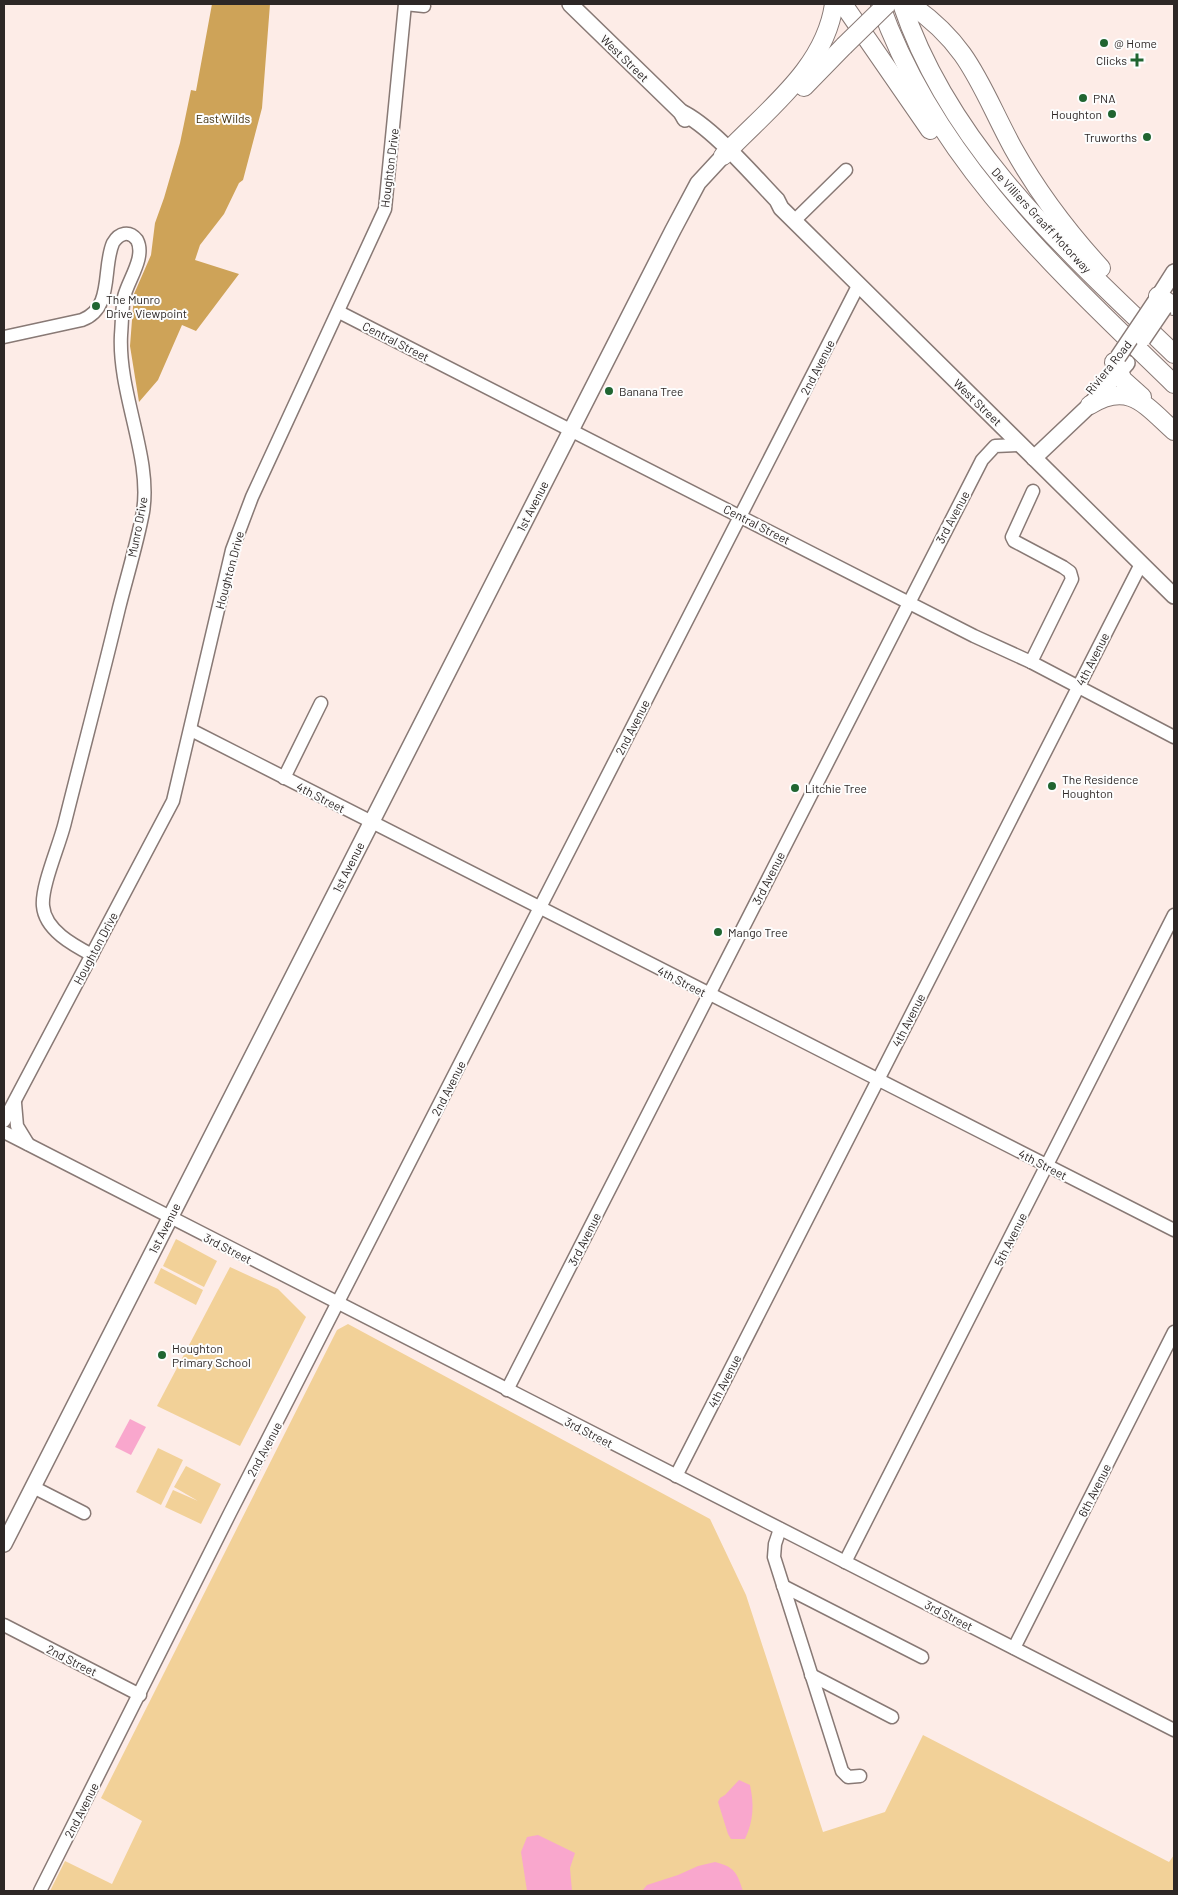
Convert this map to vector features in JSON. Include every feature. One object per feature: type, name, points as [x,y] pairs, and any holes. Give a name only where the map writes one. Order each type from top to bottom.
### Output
[{"type":"highway","points":[[729,156],[806,69],[819,49],[829,26],[834,4]]},
{"type":"highway","points":[[843,4],[935,137],[964,163]]},
{"type":"highway","points":[[906,7],[947,33],[964,54],[1014,148],[1040,191],[1073,235],[1118,287],[1126,307]]},
{"type":"highway","name":"De Villiers Graaff Motorway","points":[[906,7],[946,98],[987,160],[1040,221],[1174,354]]},
{"type":"highway","points":[[729,156],[884,9],[908,71],[931,113],[964,163],[1033,244],[1174,384]]},
{"type":"highway","points":[[1119,364],[1126,383],[1174,426]]},
{"type":"highway","points":[[1090,405],[1112,394],[1127,396],[1146,406],[1174,431]]},
{"type":"main road","name":"West Street","points":[[570,4],[681,112],[688,124],[729,156],[777,200],[781,208],[858,286],[1174,596]]},
{"type":"main road","name":"1st Avenue","points":[[4,1544],[694,192],[703,188],[729,156]]},
{"type":"main road","name":"Riviera Road","points":[[1028,451],[1090,405],[1166,301],[1174,272]]},
{"type":"main road","name":"Riviera Road","points":[[1028,451],[1119,364]]},
{"type":"street","points":[[405,4],[424,6]]},
{"type":"street","name":"Houghton Drive","points":[[4,1121],[174,801],[234,543],[252,497],[339,312],[387,203],[405,4]]},
{"type":"street","points":[[794,221],[846,170]]},
{"type":"street","name":"Munro Drive","points":[[4,338],[82,320],[91,315],[103,298],[113,243],[118,236],[125,234],[132,235],[137,240],[140,255],[125,293],[121,343],[123,380],[142,466],[143,510],[94,710],[60,842],[45,887],[42,904],[46,917],[55,930],[71,943],[92,955]]},
{"type":"street","name":"2nd Avenue","points":[[40,1891],[140,1695],[230,1512],[339,1304],[858,286]]},
{"type":"street","name":"Central Street","points":[[339,312],[908,602],[1031,662],[1077,688],[1174,737]]},
{"type":"street","name":"3rd Avenue","points":[[507,1390],[708,994],[873,676],[908,602],[987,452],[1000,445],[1028,451]]},
{"type":"street","points":[[1031,662],[1072,580],[1070,572],[1014,541],[1012,537],[1033,491]]},
{"type":"street","name":"4th Avenue","points":[[676,1476],[1141,564]]},
{"type":"street","points":[[284,778],[321,703]]},
{"type":"street","name":"4th Street","points":[[191,730],[1174,1230]]},
{"type":"street","name":"5th Avenue","points":[[845,1562],[1174,915]]},
{"type":"street","points":[[16,1099],[17,1126],[32,1147]]},
{"type":"street","name":"3rd Street","points":[[4,1132],[1174,1730]]},
{"type":"street","name":"6th Avenue","points":[[1014,1648],[1174,1332]]},
{"type":"street","points":[[33,1487],[84,1513]]},
{"type":"street","points":[[780,1529],[774,1552],[842,1771],[848,1777],[860,1776]]},
{"type":"street","points":[[783,1586],[922,1657]]},
{"type":"street","name":"2nd Street","points":[[4,1625],[140,1695]]},
{"type":"street","points":[[811,1675],[892,1717]]},
{"type":"shaded area","points":[[176,1239],[217,1261],[204,1287],[163,1266]]},
{"type":"shaded area","points":[[230,1267],[278,1289],[306,1317],[240,1446],[157,1406]]},
{"type":"shaded area","points":[[161,1268],[203,1290],[196,1305],[154,1283]]},
{"type":"shaded area","points":[[348,1324],[710,1519],[746,1595],[823,1832],[885,1812],[923,1735],[1169,1862],[1174,1855],[1174,1891],[50,1891],[65,1861],[112,1884],[142,1821],[101,1798],[337,1330]]},
{"type":"shaded area","points":[[130,1419],[146,1427],[131,1455],[115,1447]]},
{"type":"shaded area","points":[[158,1448],[183,1460],[161,1505],[136,1492]]},
{"type":"shaded area","points":[[186,1466],[221,1484],[201,1524],[165,1507],[173,1490],[198,1501],[174,1487]]},
{"type":"shaded area","points":[[739,1780],[750,1785],[753,1805],[752,1819],[745,1839],[731,1839],[718,1802]]},
{"type":"shaded area","points":[[538,1835],[575,1853],[570,1868],[572,1891],[527,1891],[521,1852],[527,1837]]},
{"type":"shaded area","points":[[715,1862],[727,1866],[734,1872],[743,1891],[642,1891],[647,1885],[698,1866]]},
{"type":"green space","name":"East Wilds","points":[[212,4],[270,4],[262,108],[243,180],[239,183],[224,214],[200,245],[195,260],[239,274],[196,331],[182,325],[158,380],[139,402],[130,346],[134,294],[151,255],[155,223],[180,143],[191,90],[196,91]]},
{"type":"place","name":"@ Home","points":[[1104,43]]},
{"type":"place","name":"Clicks","points":[[1137,60]]},
{"type":"place","name":"PNA","points":[[1083,98]]},
{"type":"place","name":"Houghton","points":[[1112,114]]},
{"type":"place","name":"Truworths","points":[[1147,137]]},
{"type":"place","name":"The Munro Drive Viewpoint","points":[[96,306]]},
{"type":"place","name":"Banana Tree","points":[[609,391]]},
{"type":"place","name":"The Residence Houghton","points":[[1052,786]]},
{"type":"place","name":"Litchie Tree","points":[[795,788]]},
{"type":"place","name":"Mango Tree","points":[[718,932]]},
{"type":"place","name":"Houghton Primary School","points":[[162,1355]]}]
